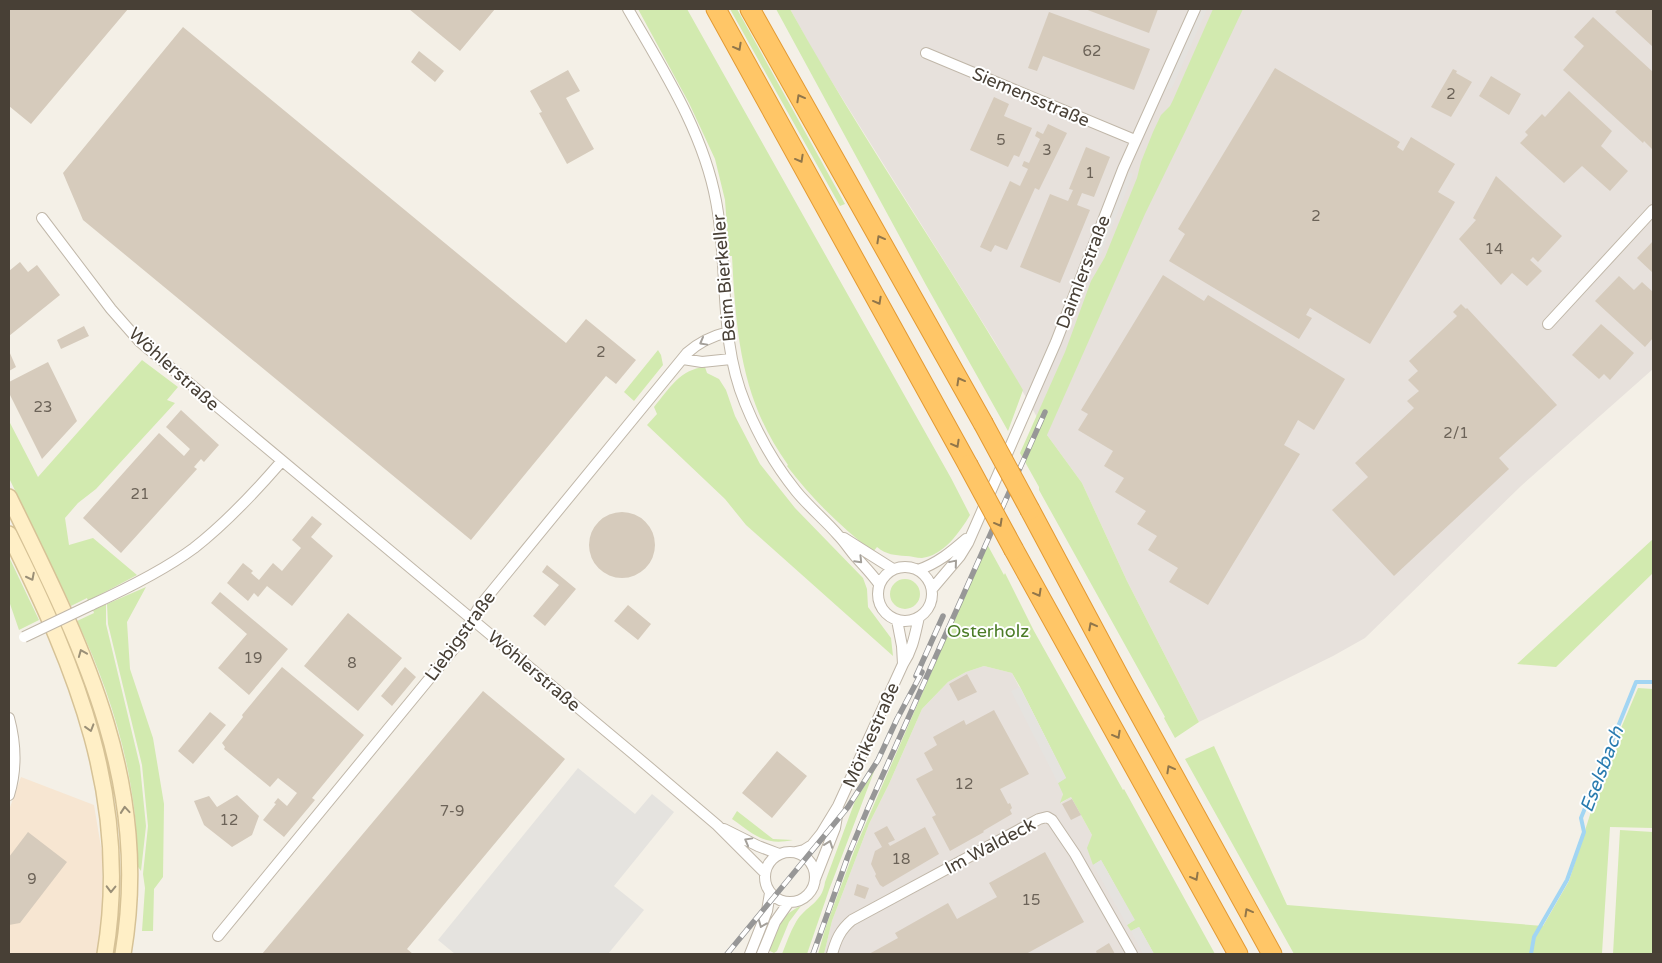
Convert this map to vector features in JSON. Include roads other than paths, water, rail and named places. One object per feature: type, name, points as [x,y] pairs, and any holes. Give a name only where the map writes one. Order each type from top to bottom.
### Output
[{"type":"highway","points":[[716,9],[1238,954]]},
{"type":"highway","points":[[750,9],[983,423],[1123,684],[1272,954]]},
{"type":"main road","points":[[9,497],[82,652],[102,708],[119,767],[125,805],[129,858],[128,910],[123,954]]},
{"type":"main road","points":[[9,534],[40,596],[67,660],[86,714],[102,771],[108,808],[112,867],[111,909],[106,954]]},
{"type":"street","name":"Beim Bierkeller","points":[[628,9],[687,116],[700,144],[712,180],[720,224],[731,359],[754,426],[772,458],[796,491],[838,535],[879,584]]},
{"type":"street","name":"Daimlerstraße","points":[[932,589],[960,556],[971,535],[1056,342],[1092,243],[1135,140],[1195,9]]},
{"type":"street","name":"Siemensstraße","points":[[926,53],[1135,140]]},
{"type":"street","points":[[1548,324],[1653,210]]},
{"type":"street","name":"Wöhlerstraße","points":[[42,218],[111,309],[140,342],[281,462],[472,619],[717,825],[765,873]]},
{"type":"street","name":"Liebigstraße","points":[[218,936],[457,646],[479,607],[687,353],[712,336],[728,332]]},
{"type":"street","points":[[683,359],[702,362],[731,359]]},
{"type":"street","points":[[21,635],[91,606],[149,576],[193,548],[216,529],[281,462]]},
{"type":"street","name":"Beim Bierkeller","points":[[838,535],[893,569]]},
{"type":"street","name":"Daimlerstraße","points":[[918,570],[945,557],[971,535]]},
{"type":"street","points":[[906,566],[918,570],[929,581],[932,589],[931,602],[924,613],[912,620],[897,620],[889,616],[879,602],[879,584],[882,578],[893,569],[906,566]]},
{"type":"street","name":"Mörikestraße","points":[[779,854],[804,850],[812,844],[821,834],[838,806],[903,664],[909,655],[919,617]]},
{"type":"street","name":"Mörikestraße","points":[[897,620],[901,638],[903,664]]},
{"type":"street","points":[[9,718],[14,735],[15,757],[14,780],[9,795]]},
{"type":"street","name":"Mörikestraße","points":[[762,954],[775,922],[789,902],[803,898],[808,894],[835,828],[838,806]]},
{"type":"street","name":"Im Waldeck","points":[[832,954],[838,936],[844,926],[852,920],[1039,819],[1047,817],[1052,820],[1075,854],[1132,954]]},
{"type":"street","name":"Wöhlerstraße","points":[[717,825],[758,846],[779,854]]},
{"type":"street","points":[[796,852],[806,858],[812,866],[814,880]]},
{"type":"street","points":[[779,854],[772,858],[767,865],[765,873],[766,884],[770,893],[778,899],[789,902]]},
{"type":"street","points":[[750,954],[767,911],[770,893]]},
{"type":"waterway","name":"Eselsbach","points":[[1531,954],[1534,937],[1567,880],[1584,832],[1581,818],[1636,682],[1653,682]]},
{"type":"railway","points":[[813,954],[848,856],[868,808],[1045,412]]},
{"type":"railway","points":[[916,676],[943,616]]},
{"type":"railway","points":[[727,954],[848,807],[878,760],[922,672]]},
{"type":"park label","name":"Osterholz","points":[[988,631]]}]
